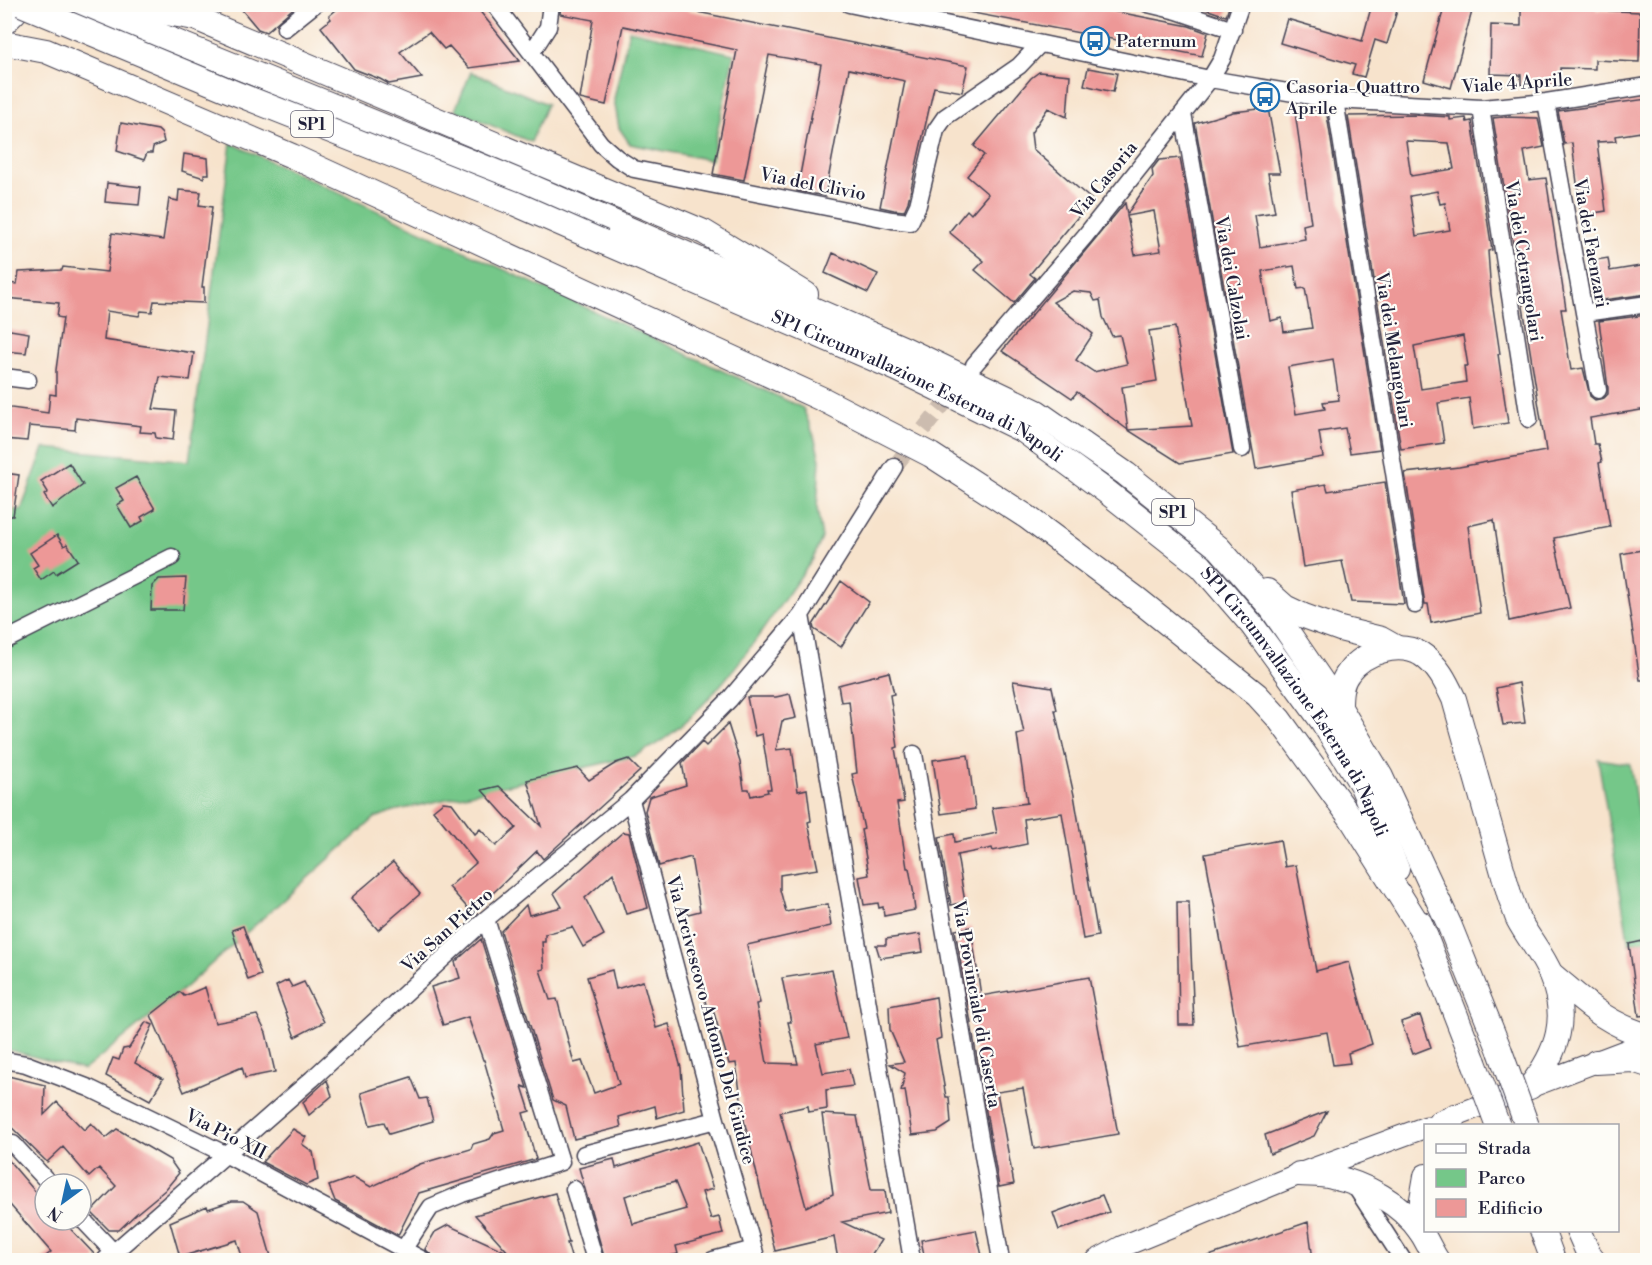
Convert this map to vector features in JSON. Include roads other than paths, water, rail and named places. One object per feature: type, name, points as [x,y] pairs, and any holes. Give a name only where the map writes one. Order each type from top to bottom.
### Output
[{"type":"highway","name":"SP1 Circumvallazione Esterna di Napoli","points":[[21,4],[234,93],[516,204],[606,231],[847,324],[1037,412],[1126,474],[1219,548],[1272,609],[1340,708],[1381,777],[1449,924],[1527,1124]]},
{"type":"highway","name":"SP1 Circumvallazione Esterna di Napoli","points":[[84,4],[523,183],[606,231],[1024,431],[1107,492],[1201,566],[1252,625],[1322,721],[1360,784],[1426,937],[1498,1124]]},
{"type":"highway","points":[[114,4],[195,18],[704,232],[794,285],[847,324]]},
{"type":"highway","points":[[4,43],[46,51],[273,148],[824,400],[931,455],[1027,518],[1128,592],[1257,695],[1279,719],[1351,818],[1426,937]]},
{"type":"highway","points":[[1239,571],[1268,591],[1285,607],[1340,629],[1381,639],[1397,648]]},
{"type":"highway","points":[[1340,708],[1341,688],[1349,672],[1362,661],[1383,649],[1397,648],[1421,654],[1434,664],[1445,679],[1454,699],[1510,897],[1518,918],[1551,974],[1558,998],[1558,1035],[1554,1051],[1545,1068],[1530,1087]]},
{"type":"highway","points":[[1551,974],[1607,1019],[1618,1026],[1647,1036]]},
{"type":"highway","points":[[1596,1062],[1634,1060],[1647,1065]]},
{"type":"highway","points":[[1299,1174],[1329,1176],[1352,1182],[1382,1197],[1402,1212],[1421,1232],[1437,1260]]},
{"type":"highway","points":[[1421,1232],[1424,1184]]},
{"type":"highway","points":[[1531,1232],[1535,1260]]},
{"type":"highway","points":[[1543,1232],[1553,1260]]},
{"type":"highway","points":[[1569,1232],[1580,1260]]},
{"type":"highway","points":[[1579,1232],[1593,1260]]},
{"type":"main road","points":[[4,26],[21,4]]},
{"type":"main road","points":[[1437,1124],[1452,1121],[1530,1087],[1647,1042]]},
{"type":"main road","points":[[1097,1260],[1121,1247],[1299,1174],[1424,1127]]},
{"type":"street","points":[[285,27],[315,4]]},
{"type":"street","name":"Via del Clivio","points":[[494,4],[601,144],[634,169],[910,222],[918,205],[936,130],[945,117],[1019,66],[1040,44]]},
{"type":"street","points":[[532,52],[548,27],[551,4]]},
{"type":"street","name":"Viale 4 Aprile","points":[[849,4],[881,8],[1210,79],[1335,100],[1481,108],[1546,102],[1647,86]]},
{"type":"street","points":[[1148,4],[1187,14],[1233,30]]},
{"type":"street","name":"Via Casoria","points":[[974,365],[1085,236],[1210,79],[1222,59],[1242,4]]},
{"type":"street","name":"Via dei Melangolari","points":[[1335,100],[1415,605]]},
{"type":"street","name":"Via dei Faenzari","points":[[1546,102],[1598,390]]},
{"type":"street","name":"Via dei Cetrangolari","points":[[1481,108],[1529,419]]},
{"type":"street","name":"Via dei Calzolai","points":[[1183,113],[1242,448]]},
{"type":"street","points":[[1584,313],[1647,304]]},
{"type":"street","points":[[4,377],[28,380]]},
{"type":"street","points":[[894,467],[801,615],[912,1260]]},
{"type":"street","points":[[4,641],[172,557]]},
{"type":"street","name":"Via San Pietro","points":[[113,1258],[486,919],[631,800],[729,700],[801,615]]},
{"type":"street","name":"Via Provinciale di Caserta","points":[[914,754],[1001,1260]]},
{"type":"street","name":"Via Arcivescovo Antonio Del Giudice","points":[[631,800],[716,1120],[756,1255],[713,1260]]},
{"type":"street","points":[[403,1250],[431,1207],[462,1194],[561,1162],[486,919]]},
{"type":"street","name":"Via Pio XII","points":[[4,1060],[26,1064],[89,1088],[225,1154],[423,1260]]},
{"type":"street","points":[[584,1154],[716,1120]]},
{"type":"street","points":[[4,1143],[13,1144],[39,1172]]},
{"type":"street","points":[[1352,1182],[1403,1260]]},
{"type":"street","points":[[574,1189],[596,1260]]},
{"type":"street","points":[[92,1232],[113,1258]]},
{"type":"tunnel","points":[[894,467],[957,387]]},
{"type":"place","name":"Paternum","points":[[1095,41]]},
{"type":"place","name":"Casoria-Quattro Aprile","points":[[1265,97]]}]
